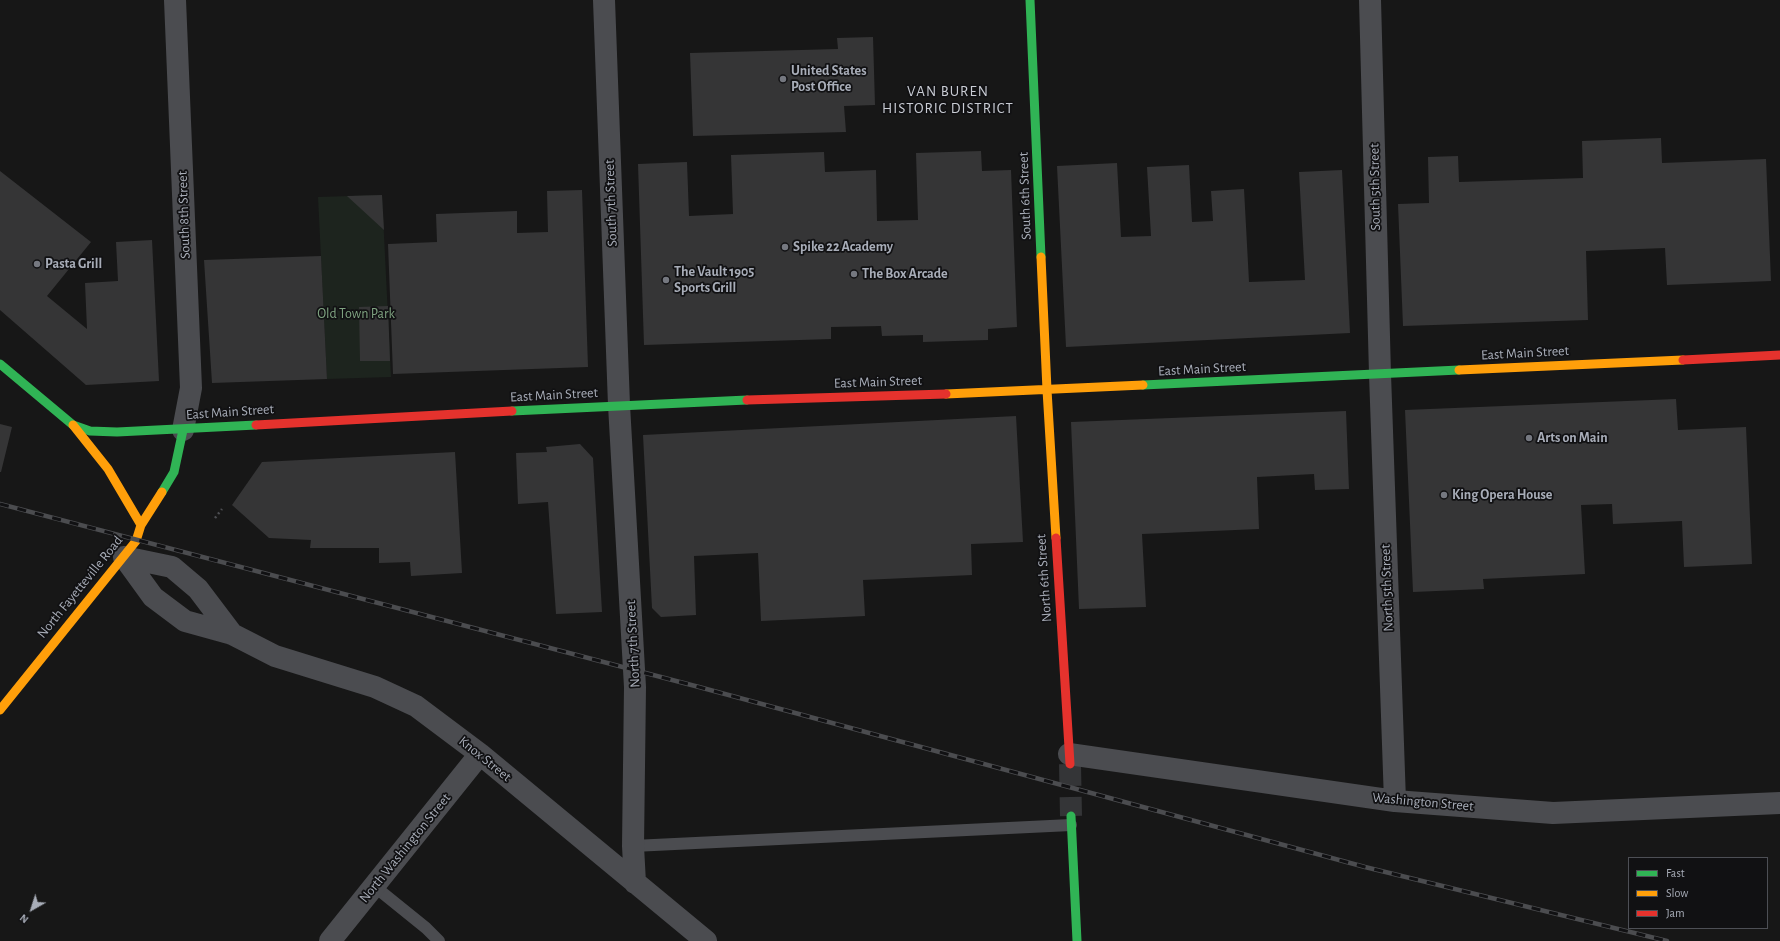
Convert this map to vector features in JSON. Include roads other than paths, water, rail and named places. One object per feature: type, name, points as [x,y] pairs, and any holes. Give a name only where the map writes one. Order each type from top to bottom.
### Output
[{"type":"street","name":"South 8th Street","points":[[175,0],[191,388],[183,430]]},
{"type":"street","name":"South 7th Street","points":[[604,0],[619,405]]},
{"type":"street","name":"South 6th Street","points":[[1030,0],[1047,390]]},
{"type":"street","name":"South 5th Street","points":[[1370,0],[1380,374]]},
{"type":"street","name":"East Main Street","points":[[0,364],[73,425],[96,432],[183,430],[284,422],[619,405],[1047,390],[1780,356]]},
{"type":"street","name":"North 5th Street","points":[[1380,374],[1395,801]]},
{"type":"street","name":"North 6th Street","points":[[1047,390],[1069,759]]},
{"type":"street","name":"North 7th Street","points":[[619,405],[635,687],[633,846],[636,883]]},
{"type":"street","points":[[73,425],[108,469],[141,525]]},
{"type":"street","name":"North Fayetteville Road","points":[[0,710],[136,541],[141,525],[174,472],[183,430]]},
{"type":"street","name":"Knox Street","points":[[124,557],[172,567],[198,589],[232,634]]},
{"type":"street","name":"Knox Street","points":[[124,557],[153,597],[185,621],[232,634],[275,656],[375,687],[416,706],[480,754],[706,941]]},
{"type":"street","name":"North Washington Street","points":[[330,941],[480,754]]},
{"type":"street","name":"Washington Street","points":[[1069,759],[1395,801],[1553,813],[1780,803]]},
{"type":"street","points":[[1071,821],[1077,941]]},
{"type":"lane","points":[[633,846],[1071,821]]},
{"type":"lane","points":[[374,886],[426,928],[439,941]]},
{"type":"tunnel","points":[[1070,764],[1071,816]]},
{"type":"railway","points":[[0,504],[699,687],[1365,867],[1667,941]]},
{"type":"place","name":"United States Post Office","points":[[783,79]]},
{"type":"place","name":"Spike 22 Academy","points":[[785,247]]},
{"type":"place","name":"Pasta Grill","points":[[37,264]]},
{"type":"place","name":"The Box Arcade","points":[[854,274]]},
{"type":"place","name":"The Vault 1905 Sports Grill","points":[[666,280]]},
{"type":"place","name":"Arts on Main","points":[[1529,438]]},
{"type":"place","name":"King Opera House","points":[[1444,495]]},
{"type":"district","name":"VAN BUREN HISTORIC DISTRICT","points":[[948,100]]},
{"type":"park label","name":"Old Town Park","points":[[356,314]]}]
